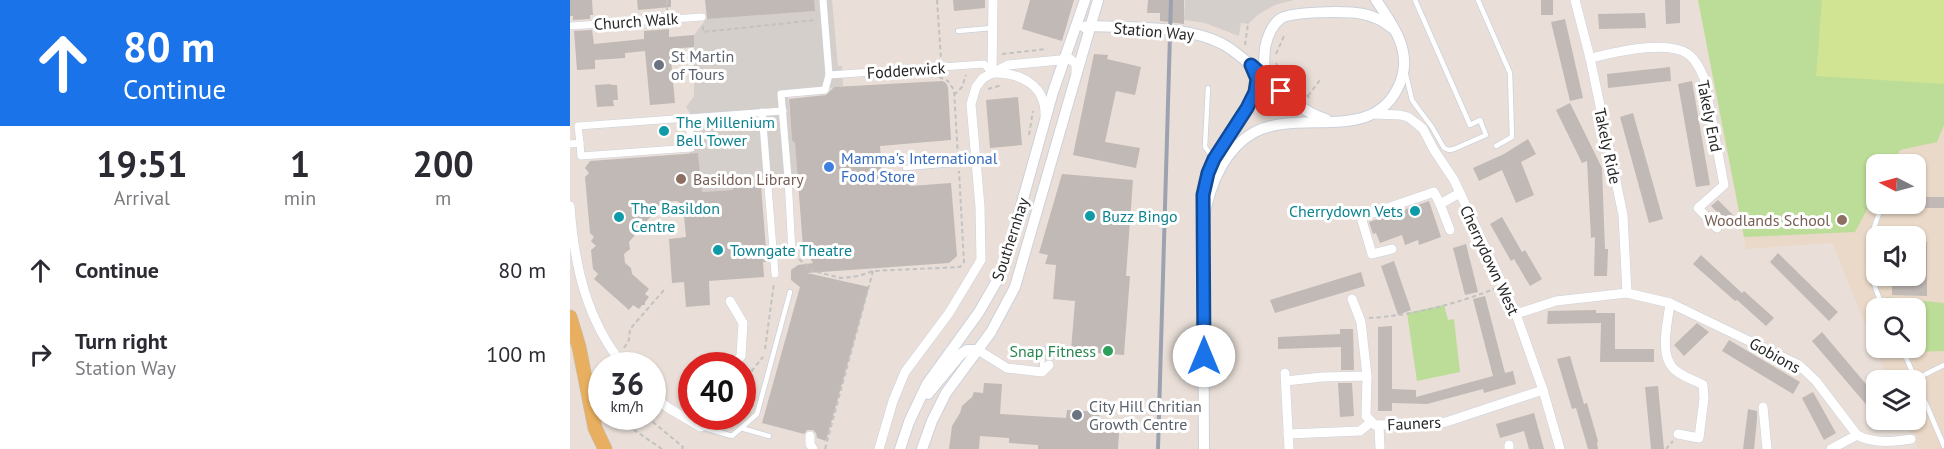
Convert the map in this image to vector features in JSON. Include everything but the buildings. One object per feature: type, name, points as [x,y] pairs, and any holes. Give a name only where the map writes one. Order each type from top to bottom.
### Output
[{"type":"main road","points":[[570,317],[579,347],[595,428],[605,449]]},
{"type":"street","points":[[792,253],[781,94],[825,90],[829,75],[824,0]]},
{"type":"street","points":[[992,73],[993,0]]},
{"type":"street","name":"Southernhay","points":[[922,449],[932,421],[946,393],[1000,318],[1021,272],[1098,0]]},
{"type":"street","points":[[1203,222],[1207,201],[1218,173],[1234,149],[1244,140],[1261,130],[1280,125],[1355,120],[1373,114],[1392,99],[1403,75],[1403,53],[1397,32],[1376,0]]},
{"type":"street","name":"Takely Ride","points":[[1575,0],[1590,58],[1623,215],[1627,293]]},
{"type":"street","name":"Southernhay","points":[[1083,5],[1084,20],[1090,26]]},
{"type":"street","name":"Southernhay","points":[[900,449],[909,422],[927,384],[974,320],[994,286],[1010,245],[1044,125],[1083,5]]},
{"type":"street","points":[[1271,82],[1267,77],[1264,64],[1266,42],[1274,25],[1288,16],[1329,13],[1363,14],[1382,21],[1397,32]]},
{"type":"street","name":"Church Walk","points":[[570,26],[702,17]]},
{"type":"street","points":[[1072,37],[1079,30],[1090,26]]},
{"type":"street","name":"Station Way","points":[[1090,26],[1198,34],[1225,46],[1308,112],[1335,121]]},
{"type":"street","name":"Takely End","points":[[1590,58],[1642,48],[1668,49],[1687,53],[1699,67],[1704,78],[1724,185],[1698,208],[1717,228]]},
{"type":"street","points":[[880,447],[889,412],[905,372],[949,313],[981,260],[981,222],[972,95],[983,78],[1008,65],[1017,63],[1065,58],[1074,60],[1076,76]]},
{"type":"street","name":"Fodderwick","points":[[829,75],[984,64],[992,73]]},
{"type":"street","points":[[1205,448],[1203,222],[1205,184],[1214,159],[1255,92],[1257,79],[1251,65]]},
{"type":"street","points":[[992,73],[1003,73],[1022,78],[1036,88],[1044,100],[1044,125]]},
{"type":"street","points":[[689,118],[691,148],[581,156],[578,126],[783,111]]},
{"type":"street","points":[[762,112],[775,274]]},
{"type":"street","name":"Cherrydown West","points":[[1373,114],[1408,117],[1423,129],[1460,193],[1516,314],[1560,449]]},
{"type":"street","points":[[570,144],[580,143]]},
{"type":"street","points":[[1392,249],[1372,254],[1361,217],[1434,192],[1450,230]]},
{"type":"street","points":[[1440,204],[1460,193]]},
{"type":"street","points":[[570,206],[576,261],[581,282],[597,325],[614,352]]},
{"type":"street","name":"Gobions","points":[[1516,314],[1556,301],[1627,293],[1670,303],[1799,365],[1816,381],[1857,435]]},
{"type":"street","name":"Fauners","points":[[1352,299],[1360,318],[1366,376],[1366,416],[1375,424],[1446,422],[1542,390]]},
{"type":"street","points":[[730,301],[743,323],[741,352]]},
{"type":"street","points":[[1670,303],[1665,346],[1669,360],[1673,368],[1703,385],[1704,398],[1699,438],[1678,434]]},
{"type":"street","name":"Southernhay","points":[[909,422],[932,389],[962,354],[967,350],[978,350]]},
{"type":"street","points":[[978,350],[1007,368],[1046,372]]},
{"type":"street","points":[[1289,449],[1285,377],[1366,376]]},
{"type":"street","points":[[666,406],[678,414]]},
{"type":"street","points":[[1763,407],[1767,449]]},
{"type":"street","points":[[1288,434],[1360,430],[1375,424],[1380,449]]},
{"type":"street","points":[[1831,449],[1857,435],[1862,438],[1890,442],[1911,439]]},
{"type":"street","points":[[810,436],[813,449]]},
{"type":"lane","points":[[1404,63],[1412,100],[1444,148],[1454,149],[1486,135],[1480,120],[1470,125],[1415,0]]},
{"type":"lane","points":[[1478,0],[1510,73],[1512,137],[1496,146]]},
{"type":"lane","points":[[958,31],[992,28]]},
{"type":"lane","points":[[1208,88],[1206,147],[1214,159]]},
{"type":"lane","points":[[905,168],[976,162]]},
{"type":"lane","points":[[1879,214],[1874,225],[1868,262],[1870,277],[1879,298]]},
{"type":"lane","points":[[756,415],[790,292]]},
{"type":"lane","points":[[1043,349],[1046,372]]},
{"type":"lane","points":[[1926,375],[1943,367]]},
{"type":"lane","points":[[1926,403],[1944,446]]},
{"type":"lane","points":[[711,430],[732,436],[739,430]]},
{"type":"lane","points":[[748,430],[769,436]]},
{"type":"path","points":[[937,0],[942,67]]},
{"type":"path","points":[[702,17],[703,32],[816,20]]},
{"type":"path","points":[[1245,45],[1248,24]]},
{"type":"path","points":[[1284,36],[1276,54],[1278,68],[1283,77],[1312,101]]},
{"type":"path","points":[[991,55],[1047,49]]},
{"type":"path","points":[[920,69],[944,79],[954,90],[958,159]]},
{"type":"path","points":[[1308,96],[1320,80]]},
{"type":"path","points":[[792,253],[813,271],[849,278],[873,271],[960,267],[964,262],[959,177]]},
{"type":"path","points":[[825,449],[873,271]]},
{"type":"path","points":[[756,365],[765,354],[775,274]]},
{"type":"path","points":[[1360,318],[1395,317],[1503,285]]},
{"type":"path","points":[[621,352],[629,340],[630,329],[664,290]]},
{"type":"path","points":[[635,430],[662,449]]},
{"type":"path","points":[[661,430],[682,449]]},
{"type":"shaded area","points":[[814,0],[832,0],[838,66],[842,66],[843,86],[830,88],[826,94],[788,97],[798,177],[733,181],[733,190],[702,192],[698,154],[689,154],[695,128],[694,120],[686,107],[694,96],[694,35],[706,19],[814,11]]},
{"type":"shaded area","points":[[1185,0],[1294,0],[1275,5],[1259,14],[1248,24],[1241,23],[1239,36],[1205,23],[1184,20]]},
{"type":"shaded area","name":"Woodlands School","points":[[1698,0],[1944,0],[1944,449],[1917,449],[1916,433],[1910,433],[1909,430],[1926,430],[1926,370],[1884,370],[1880,358],[1926,358],[1926,298],[1866,298],[1866,325],[1832,243],[1746,249]]},
{"type":"green space","name":"Woodlands School","points":[[1698,0],[1944,0],[1944,125],[1937,142],[1900,150],[1898,154],[1866,154],[1866,212],[1855,232],[1744,237]]},
{"type":"green space","points":[[1822,0],[1944,0],[1944,84],[1816,76]]},
{"type":"green space","points":[[1926,301],[1944,303],[1944,351],[1926,352]]},
{"type":"green space","points":[[1444,305],[1448,320],[1454,319],[1460,372],[1417,381],[1407,313]]},
{"type":"railway","points":[[1158,449],[1171,0]]},
{"type":"place","name":"St Martin of Tours","points":[[659,65]]},
{"type":"place","name":"The Millenium Bell Tower","points":[[664,131]]},
{"type":"place","name":"Mamma's International Food Store","points":[[829,167]]},
{"type":"place","name":"Basildon Library","points":[[681,179]]},
{"type":"place","name":"Cherrydown Vets","points":[[1415,211]]},
{"type":"place","name":"Buzz Bingo","points":[[1090,216]]},
{"type":"place","name":"The Basildon Centre","points":[[619,217]]},
{"type":"place","name":"Woodlands School","points":[[1842,220]]},
{"type":"place","name":"Towngate Theatre","points":[[718,250]]},
{"type":"place","name":"Snap Fitness","points":[[1108,351]]},
{"type":"place","name":"City Hill Chritian Growth Centre","points":[[1077,415]]},
{"type":"route","points":[[1204,356],[1203,195],[1208,173],[1214,159],[1255,92],[1257,79],[1251,65],[1281,91]]}]
